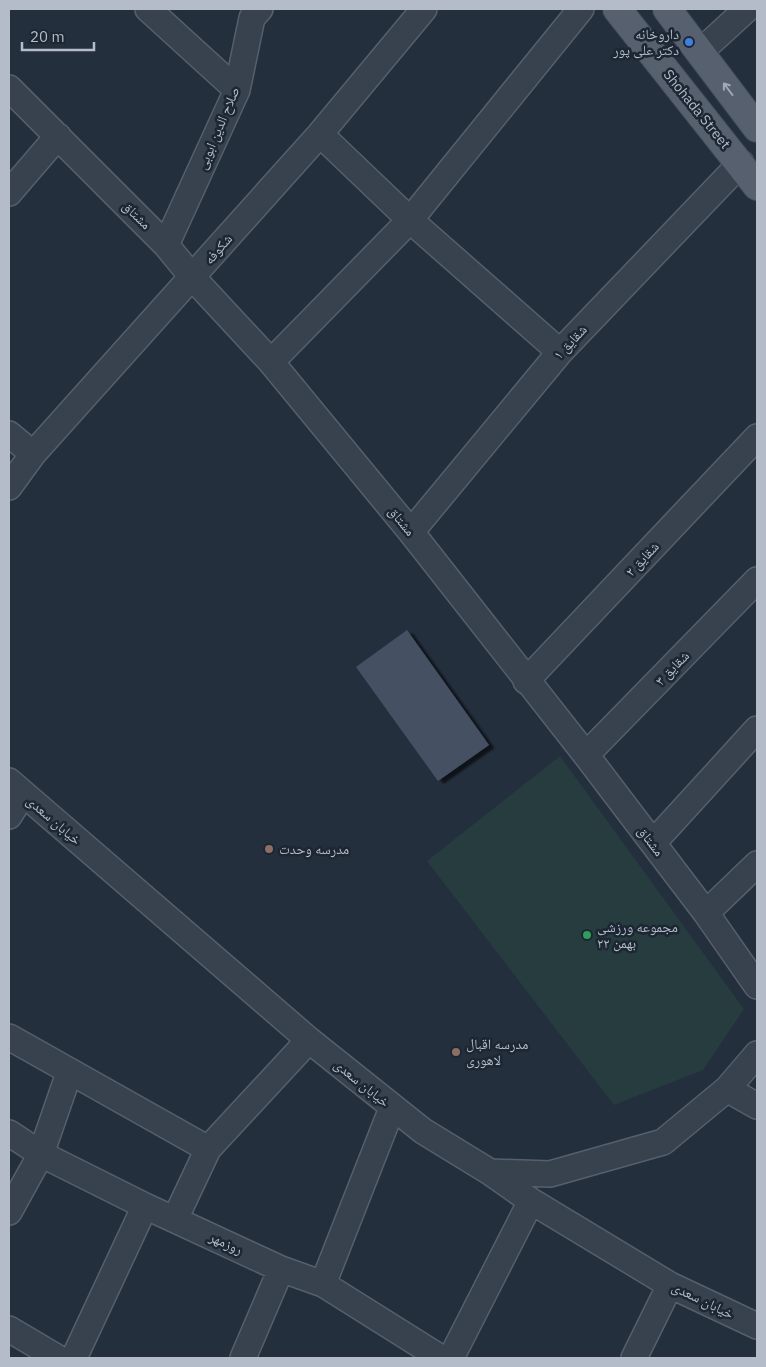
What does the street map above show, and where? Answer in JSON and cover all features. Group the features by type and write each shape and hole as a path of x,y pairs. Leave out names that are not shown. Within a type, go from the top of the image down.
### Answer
{"main road":[{"name":"Shohada Street","path":"617,9 741,163 757,186"},
{"path":"667,9 757,128"}],"street":[{"path":"148,9 237,90"},
{"name":"صلاح الدین ابوبی","path":"166,245 237,90 252,18 260,9"},
{"name":"شکوفه","path":"9,488 33,454 193,278 320,134 424,9"},
{"path":"271,362 410,220 581,9"},
{"path":"700,52 747,9"},
{"name":"مشتاق","path":"9,88 166,245 193,278 271,362 411,532 526,681 586,755 706,913 757,986"},
{"path":"320,134 410,220 560,352"},
{"path":"9,193 58,136"},
{"name":"شقایق ۱","path":"411,532 560,352 741,163"},
{"path":"9,434 33,454"},
{"name":"شقایق ۲","path":"526,681 757,437"},
{"name":"شقایق ۳","path":"586,755 757,580"},
{"path":"653,843 757,729"},
{"path":"9,816 16,787"},
{"name":"خیابان سعدی","path":"16,787 309,1040 423,1131 490,1172 531,1201 670,1285 757,1326"},
{"path":"706,913 757,864"},
{"path":"9,1037 68,1073 208,1149"},
{"path":"175,1218 208,1149 309,1040"},
{"path":"490,1172 550,1174 663,1142 727,1089 757,1054"},
{"path":"9,1212 40,1154 68,1073"},
{"path":"727,1089 757,1106"},
{"path":"322,1284 392,1108"},
{"name":"روزمهر","path":"9,1133 40,1154 145,1206 175,1218 281,1269 322,1284 441,1358"},
{"path":"451,1358 531,1201"},
{"path":"74,1358 145,1206"},
{"path":"243,1358 281,1269"},
{"path":"634,1358 670,1285"},
{"path":"9,1329 58,1358"}],"green space":[{"name":"مجموعه ورزشی ۲۲ بهمن","path":"560,756 744,1009 703,1070 614,1105 427,861"}],"building":[{"path":"407,630 489,745 438,781 356,667"}],"place":[{"name":"داروخانه دکتر علی پور","path":"689,42"},
{"name":"مدرسه وحدت","path":"269,849"},
{"name":"مجموعه ورزشی ۲۲ بهمن","path":"587,935"},
{"name":"مدرسه اقبال لاهوری","path":"456,1052"}]}
